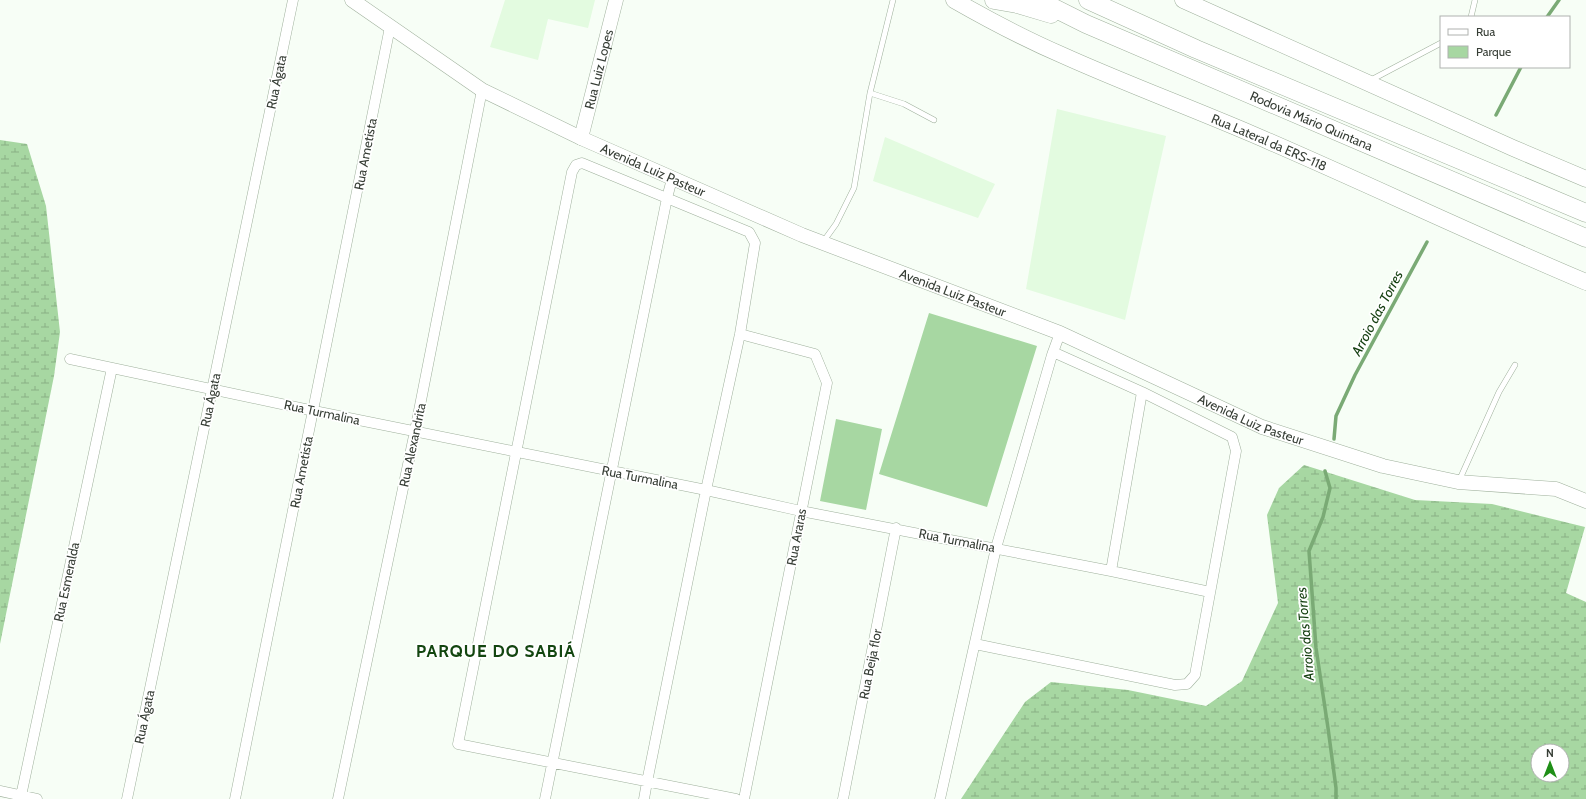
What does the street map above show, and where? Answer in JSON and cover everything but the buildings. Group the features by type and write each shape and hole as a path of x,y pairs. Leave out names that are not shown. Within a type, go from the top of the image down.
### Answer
{"highway":[{"path":"994,0 1017,4 1086,24"},
{"name":"Rodovia Mário Quintana","path":"1038,0 1086,24 1586,238"},
{"name":"Rodovia Mário Quintana","path":"1091,1 1196,49 1586,213"}],"main road":[{"name":"Avenida Luiz Pasteur","path":"352,0 390,28 482,90 581,138 672,179 822,243 1060,333 1262,427 1382,466 1458,482 1556,489 1586,501"},
{"name":"Rua Luiz Lopes","path":"581,138 616,0"},
{"name":"Rua Lateral da ERS-118","path":"954,0 1007,30 1062,56 1196,110 1342,173 1518,254 1586,282"},
{"path":"1183,0 1207,8 1367,83 1586,179"}],"street":[{"name":"Rua Ágata","path":"127,799 293,0"},
{"name":"Rua Ametista","path":"235,799 390,28"},
{"name":"Rua Alexandrita","path":"338,799 415,431 482,90"},
{"path":"644,799 647,782 706,490 740,334 755,243 749,232 582,163 576,165 572,172 458,744 647,782 736,799"},
{"path":"545,799 672,179"},
{"path":"940,799 996,548 1053,352 1060,333"},
{"name":"Rua Araras","path":"740,334 815,354 827,384 744,799"},
{"path":"975,644 1175,685 1187,684 1195,675 1236,451 1232,437 1142,392 1053,352"},
{"name":"Rua Turmalina","path":"70,359 314,411 706,490 801,511 896,528 1210,592"},
{"name":"Rua Esmeralda","path":"21,796 112,368"},
{"path":"1111,571 1142,392"},
{"name":"Rua Beija flor","path":"844,799 896,528"},
{"path":"0,791 37,799"}],"lane":[{"path":"822,243 836,224 854,188 870,93 893,0"},
{"path":"1471,16 1475,0"},
{"path":"1367,83 1440,44"},
{"path":"870,93 904,104 934,120"},
{"path":"1458,482 1499,392 1515,365"}],"shaded area":[{"path":"505,0 595,0 588,28 548,19 538,60 490,47"},
{"path":"1057,109 1166,136 1125,320 1026,289"},
{"path":"885,137 995,184 978,218 873,181"}],"green space":[{"path":"0,140 27,144 46,206 60,332 54,376 0,644"},
{"path":"929,313 1037,346 987,507 879,474"},
{"path":"836,419 882,429 866,510 820,501"},
{"path":"1304,465 1415,500 1492,504 1585,527 1566,593 1586,602 1586,799 961,799 1025,702 1051,682 1128,690 1206,706 1242,681 1278,603 1267,515 1279,488"}],"waterway":[{"name":"Arroio das Torres","path":"1548,16 1559,0"},
{"name":"Arroio das Torres","path":"1496,115 1520,68"},
{"name":"Arroio das Torres","path":"1334,439 1336,416 1355,375 1427,242"},
{"name":"Arroio das Torres","path":"1325,471 1330,488 1323,517 1309,551 1316,648 1336,788 1336,799"}],"district":[{"name":"PARQUE DO SABIÁ","path":"496,651"}]}
